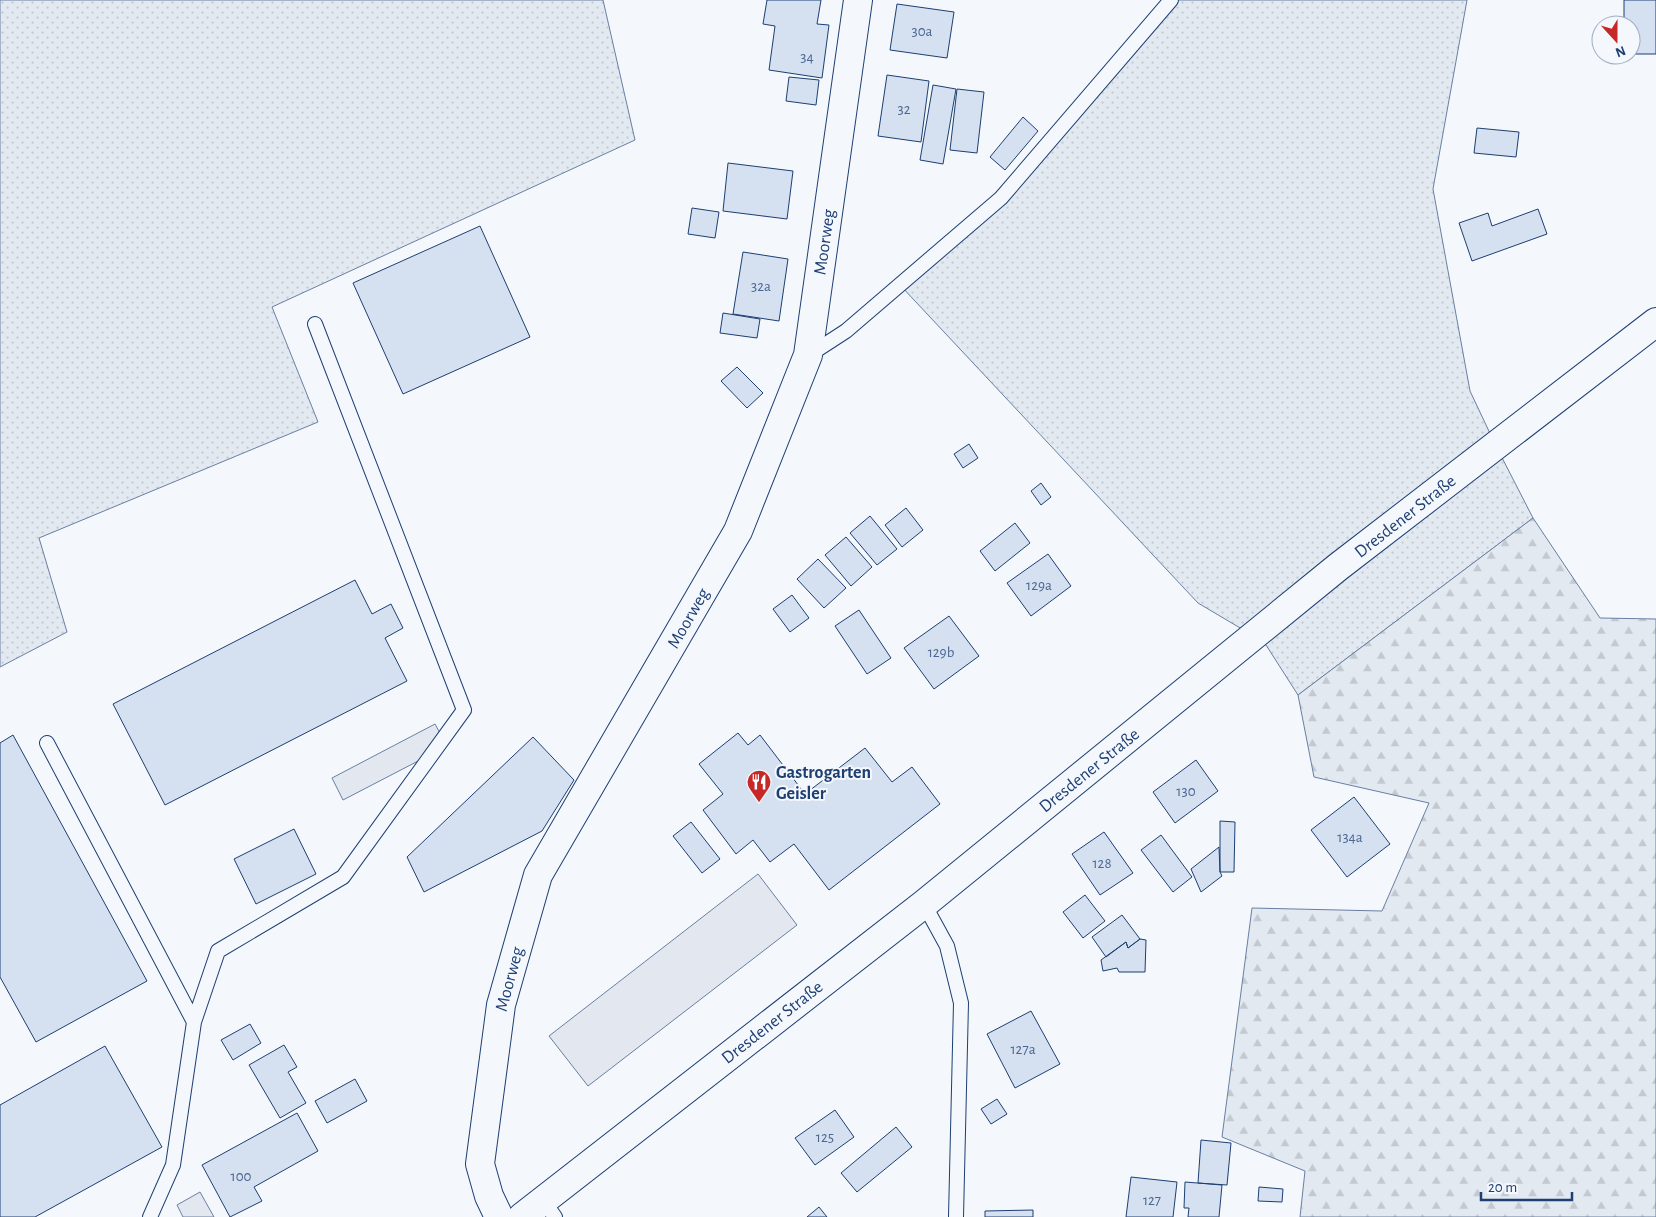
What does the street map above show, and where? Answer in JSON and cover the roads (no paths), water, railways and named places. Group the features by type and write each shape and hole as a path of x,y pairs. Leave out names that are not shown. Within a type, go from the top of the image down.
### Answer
{"main road":[{"name":"Moorweg","path":"499,1217 489,1196 480,1164 501,1004 538,874 738,531 808,355 858,0"},
{"name":"Dresdener Straße","path":"522,1217 549,1208 1338,567 1656,322"}],"lane":[{"path":"808,355 846,331 1001,198 1171,0"},
{"path":"150,1217 173,1165 194,1022 218,951 343,877 464,710 315,324"},
{"path":"47,743 194,1022"},
{"path":"924,904 947,946 961,1003 956,1217"}],"place":[{"name":"Gastrogarten Geisler","path":"759,803"}]}
